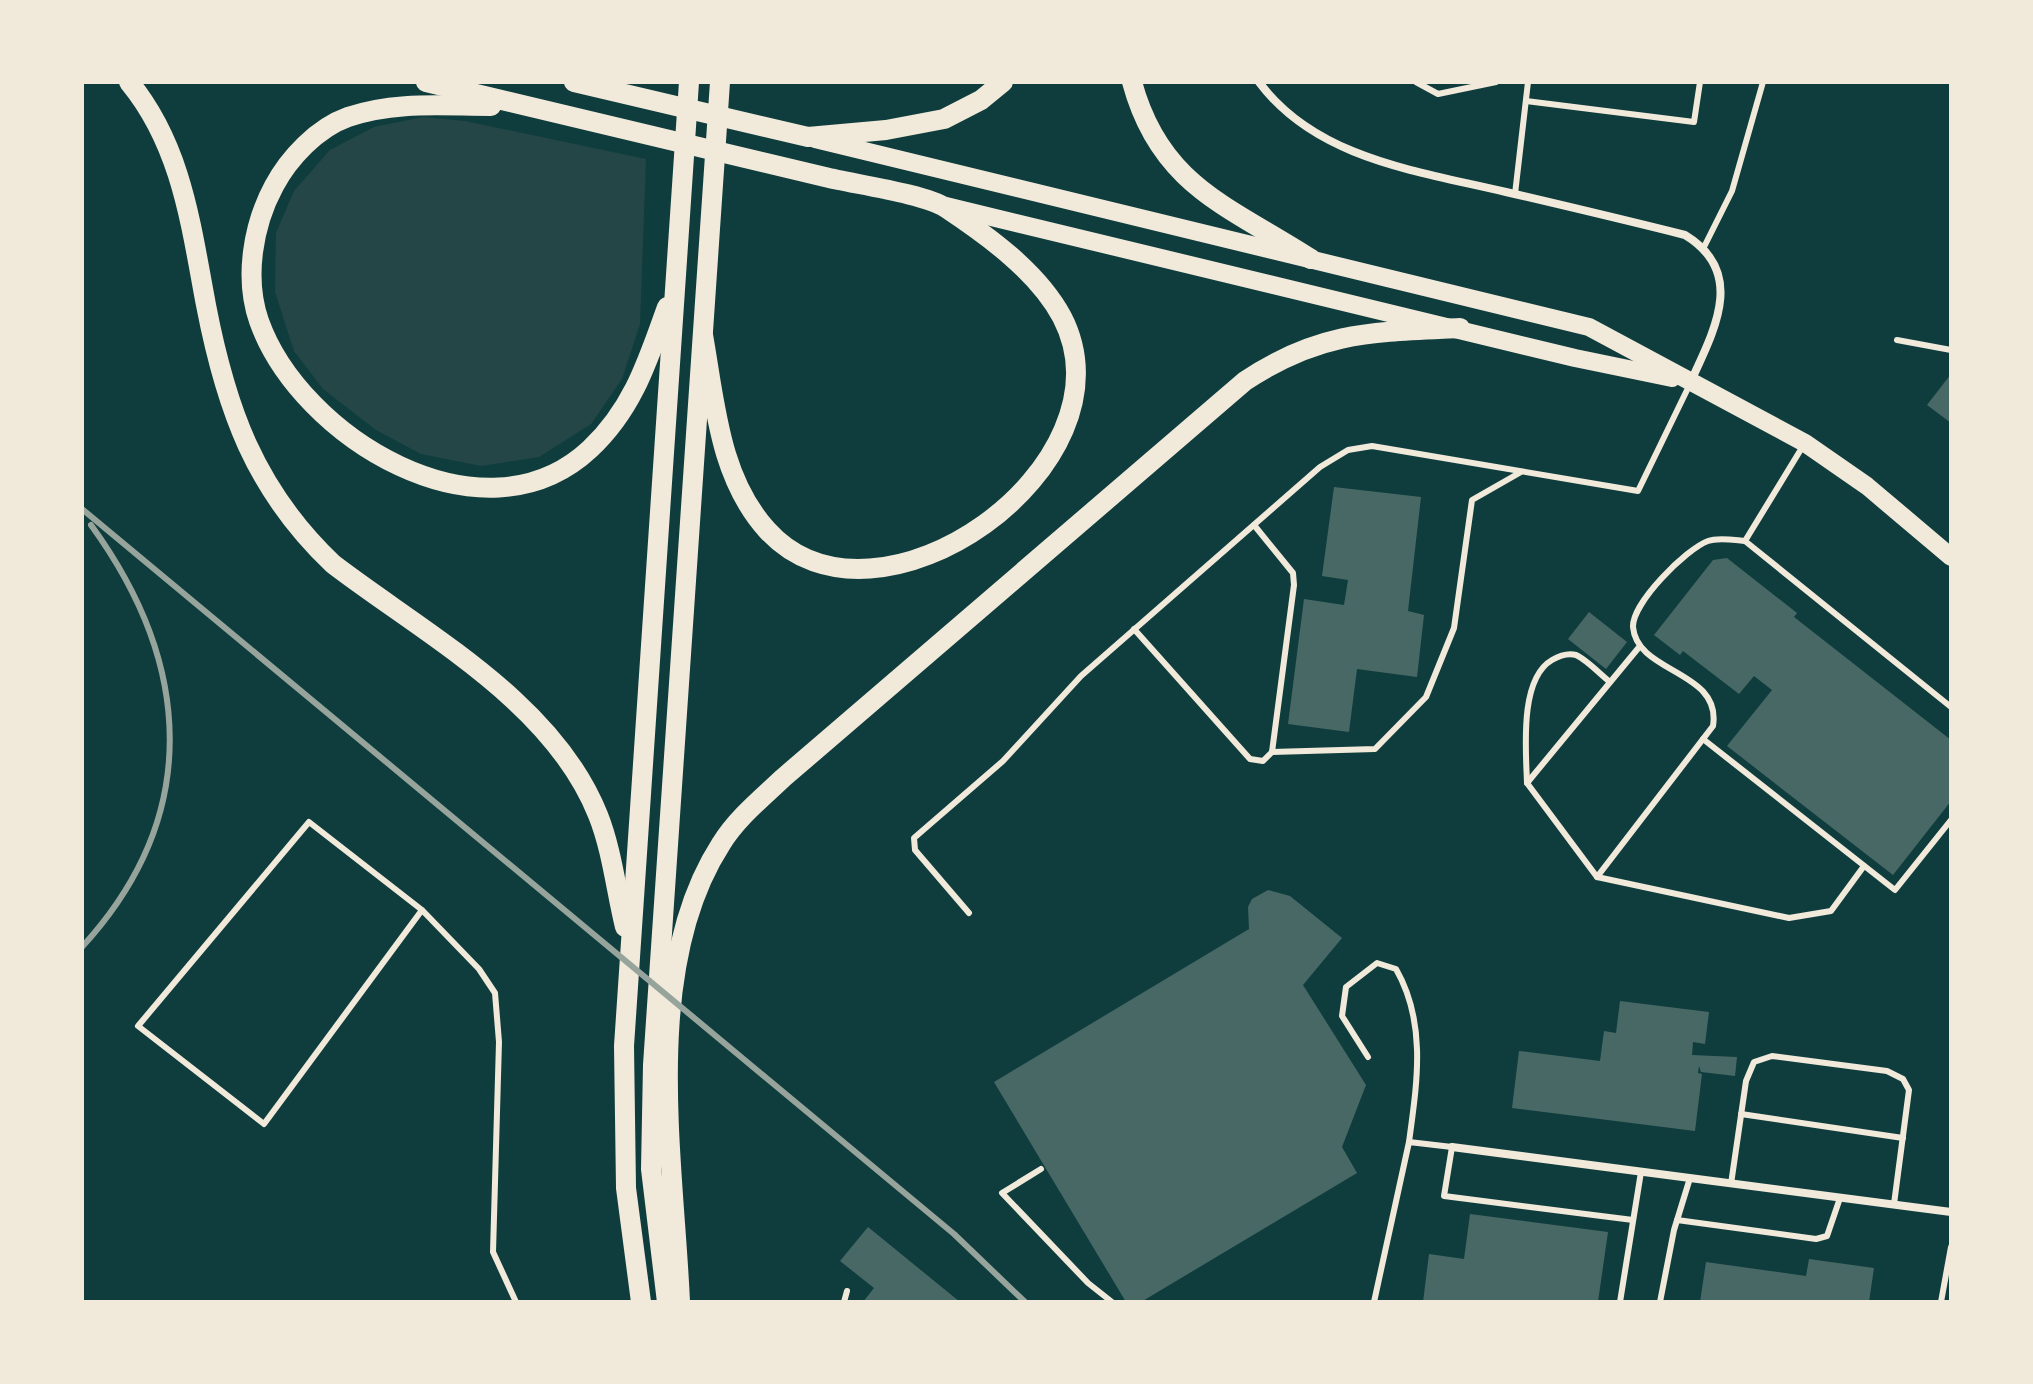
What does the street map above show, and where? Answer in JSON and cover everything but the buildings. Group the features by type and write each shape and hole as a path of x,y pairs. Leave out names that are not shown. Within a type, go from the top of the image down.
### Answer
{"highway":[{"path":"129,82 159,127 177,168 227,393 244,442 270,493 310,542 333,564 515,700 565,752 599,817 630,945"},
{"path":"426,82 943,205 1014,260 1049,297 1070,335 1077,376 1070,420 1050,458 1016,497 952,544 906,562 867,569 825,563 802,555 770,533 754,515 733,476 724,450 703,335"},
{"path":"574,82 808,137 886,130 944,119 962,112 1003,82"},
{"path":"641,1302 629,1217 623,1122 630,945 689,82"},
{"path":"667,1302 657,1239 650,1140 720,82"},
{"path":"1132,82 1150,133 1178,171 1216,205 1261,227 1311,259"},
{"path":"525,105 432,104 379,109 345,118 328,127 292,159 278,179 259,220 253,269 258,318 272,349 302,393 351,438 406,469 454,484 500,487 522,483 564,468 588,452 619,417 643,375 675,285"},
{"path":"680,1302 667,1125 679,945 701,882 721,843 783,778 1245,381 1291,354 1356,333 1460,328"}],"main road":[{"path":"808,137 1589,327 1805,443 1867,486 1951,557"},
{"path":"943,205 1575,358 1691,382"}],"street":[{"path":"1259,82 1273,101 1314,133 1373,161 1685,235 1704,247 1717,264 1721,281 1717,316 1691,382"},
{"path":"1452,1147 1951,1212"}],"lane":[{"path":"1416,82 1438,94 1496,82"},
{"path":"1515,194 1528,82"},
{"path":"1526,101 1694,122 1700,82"},
{"path":"1704,247 1732,191 1763,82"},
{"path":"1897,340 1951,350"},
{"path":"969,913 915,850 914,838 1003,761 1081,676 1320,467 1348,450 1372,446 1638,491 1691,382"},
{"path":"1745,541 1805,443"},
{"path":"1272,752 1375,749 1426,697 1454,628 1472,500 1522,471"},
{"path":"1134,629 1250,759 1263,761 1272,752 1294,585 1293,573 1254,525"},
{"path":"1597,877 1713,726 1716,711 1710,697 1640,646 1633,628 1636,610 1683,556 1710,540 1745,541 1951,707"},
{"path":"1527,783 1640,646"},
{"path":"1610,682 1575,655 1562,655 1547,663 1532,691 1525,722 1527,783 1597,877 1789,918 1831,911 1864,866"},
{"path":"1703,739 1895,890 1951,820"},
{"path":"422,910 264,1124 138,1026 309,822 422,910 479,969 495,993 499,1042 493,1252 516,1302"},
{"path":"1368,1057 1342,1016 1346,987 1377,963 1396,969 1409,991 1416,1025 1417,1081 1409,1142 1374,1302"},
{"path":"1731,1184 1746,1081 1754,1062 1772,1056 1887,1071 1903,1079 1909,1090 1894,1204"},
{"path":"1741,1114 1903,1138"},
{"path":"1409,1142 1452,1147 1444,1196 1633,1220"},
{"path":"1041,1169 1002,1193 1088,1283 1112,1302"},
{"path":"1620,1302 1641,1172"},
{"path":"1660,1302 1677,1220 1690,1178"},
{"path":"1677,1220 1816,1239 1827,1236 1840,1198"},
{"path":"1941,1302 1951,1247"},
{"path":"844,1302 847,1291"}],"shaded area":[{"path":"423,117 465,121 646,159 640,324 622,379 591,424 539,457 481,466 421,454 376,430 323,389 294,351 275,292 276,233 294,191 330,150 374,127"}],"railway":[{"path":"82,509 954,1234 1025,1302"},
{"path":"82,947 121,897 149,845 165,792 170,739 164,685 149,631 125,578 91,525"}]}
